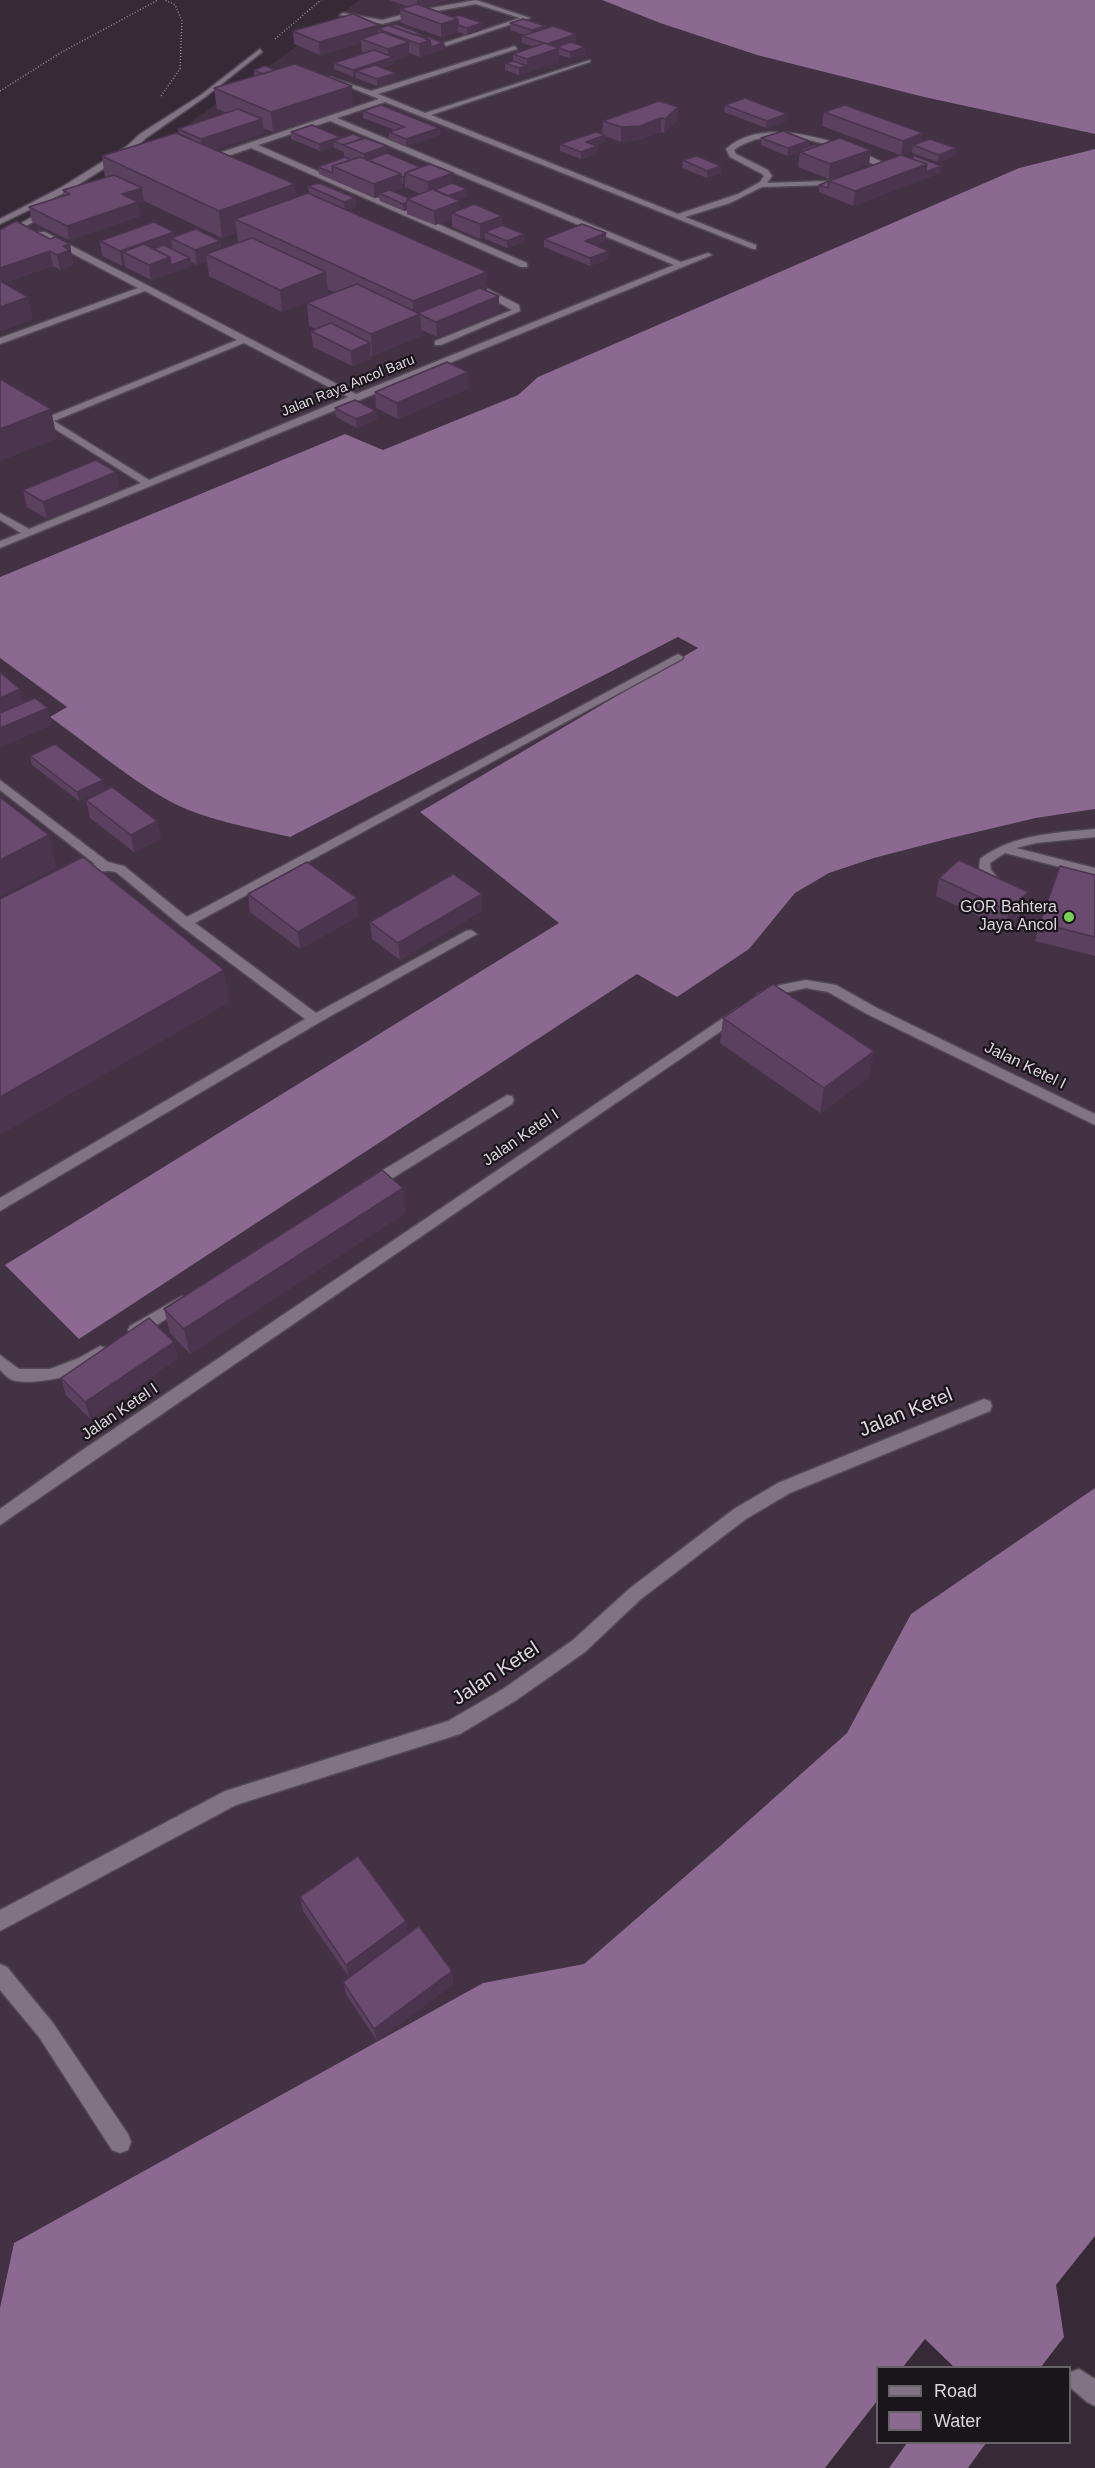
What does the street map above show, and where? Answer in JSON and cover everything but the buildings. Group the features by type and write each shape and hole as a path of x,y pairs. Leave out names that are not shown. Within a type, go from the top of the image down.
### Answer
{"lane":[{"path":"382,22 476,2 527,18 442,44 456,48"},
{"path":"432,10 452,16"},
{"path":"343,15 382,22 391,26"},
{"path":"481,27 491,30"},
{"path":"370,94 514,48"},
{"path":"0,222 65,189 129,149 143,136 203,96 260,51"},
{"path":"474,54 483,58"},
{"path":"422,116 588,61"},
{"path":"320,74 753,247"},
{"path":"205,159 217,160 222,155 383,100"},
{"path":"330,118 680,265"},
{"path":"676,217 756,190 762,185 768,176 765,172 733,155 730,149 741,141 765,135 801,136 879,164 874,169 853,177 827,183 762,185"},
{"path":"250,145 524,265"},
{"path":"217,160 219,165 230,170"},
{"path":"0,238 61,205"},
{"path":"42,234 357,398"},
{"name":"Jalan Raya Ancol Baru","path":"0,545 708,255"},
{"path":"0,340 145,288"},
{"path":"438,343 516,311 512,303 479,288"},
{"path":"48,420 244,340"},
{"path":"28,409 148,483"},
{"path":"0,516 28,533"},
{"path":"186,923 678,657"},
{"path":"0,784 104,865 120,869 186,923 315,1019"},
{"path":"1006,896 985,871 984,862 1003,849 1016,844 1095,833"},
{"path":"1003,849 1095,872"},
{"path":"63,883 104,865"},
{"path":"0,1206 315,1019 471,934"},
{"name":"Jalan Ketel I","path":"0,1518 87,1456 704,1034 764,996 785,988 806,984 831,988 892,1021 1095,1120"},
{"path":"356,1194 507,1100"},
{"path":"0,1361 16,1375 51,1375 85,1362 195,1293"},
{"name":"Jalan Ketel","path":"0,1921 232,1797 453,1728 509,1695 579,1646 635,1594 740,1514 784,1488 984,1406"},
{"path":"0,1974 46,2030 120,2142"}],"path":[{"path":"0,91 62,52 158,0"},
{"path":"143,136 156,104 180,69 182,21 175,5 166,0"},
{"path":"260,51 321,0"}],"shaded area":[{"path":"360,0 602,0 660,23 757,55 924,97 1095,134 1095,149 1019,168 538,377 518,395 383,450 345,434 0,577 0,235 121,173"},
{"path":"679,637 698,648 749,949 795,893 829,873 874,858 947,839 1036,818 1095,809 1095,1488 911,1614 847,1733 584,1964 483,1983 14,2243 0,2308 0,658 68,707 51,717 175,804 215,818 289,837"}],"water":[{"path":"602,0 1095,0 1095,134 924,97 757,55 660,23"},
{"path":"1095,149 1095,809 1036,818 947,839 874,858 829,873 795,893 749,949 677,997 637,974 79,1339 5,1265 559,923 420,812 698,648 678,637 290,837 217,820 175,804 127,774 50,717 67,707 0,658 0,577 345,434 383,450 518,395 538,377 1019,168"},
{"path":"1095,1488 1095,2236 1056,2285 1064,2337 1042,2366 953,2366 925,2339 904,2366 876,2366 876,2402 825,2468 0,2468 0,2308 14,2243 483,1983 584,1964 847,1733 911,1614"},
{"path":"906,2444 985,2444 968,2468 889,2468"}],"place":[{"name":"GOR Bahtera Jaya Ancol","path":"1069,917"}]}
